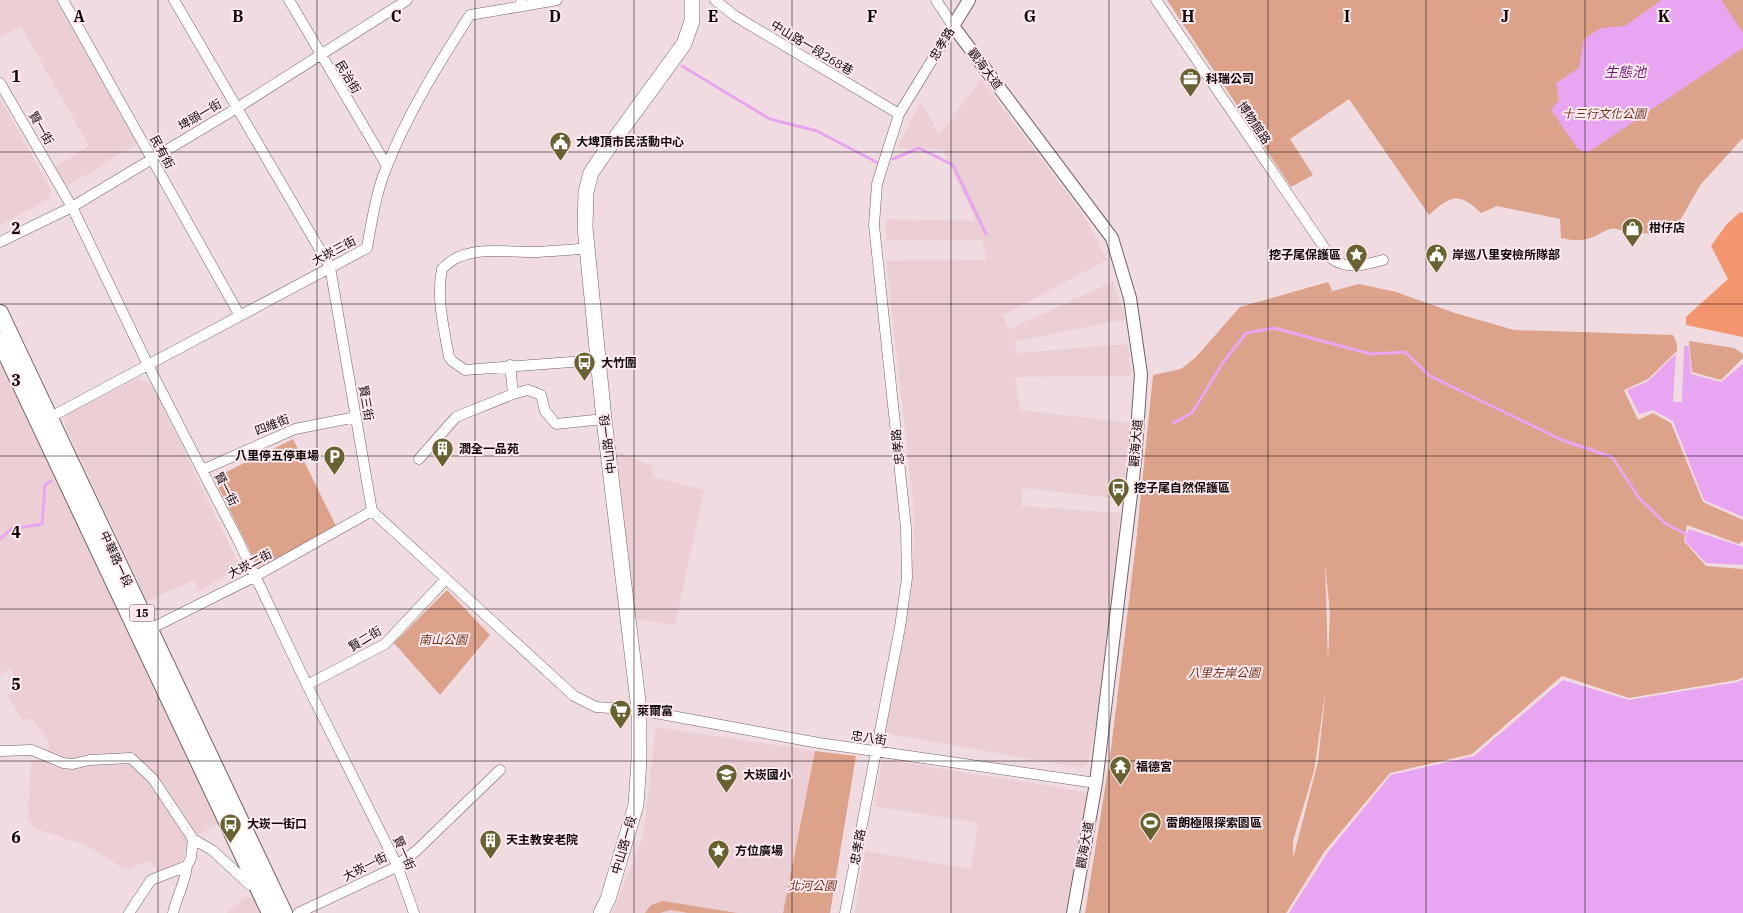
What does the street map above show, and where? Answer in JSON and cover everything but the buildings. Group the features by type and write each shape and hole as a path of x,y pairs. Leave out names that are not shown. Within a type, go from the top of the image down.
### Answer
{"main road":[{"name":"中山路一段","path":"601,913 612,887 636,806 639,760 639,710 604,419 588,248 586,192 591,173 684,44 692,21 692,0"},
{"name":"中華路一段","path":"0,313 44,421 262,882 284,913"},
{"name":"中華路一段","path":"0,341 44,421"},
{"name":"中華路一段","path":"262,882 270,913"}],"street":[{"name":"民有街","path":"63,0 240,316"},
{"name":"賢三街","path":"174,0 330,267 372,511"},
{"name":"民治街","path":"289,0 386,166"},
{"name":"埤頭一街","path":"0,242 72,207 237,108 407,0"},
{"name":"大崁三街","path":"44,421 367,248 374,206 386,166 435,68 470,14 522,3 557,0"},
{"name":"中山路一段268巷","path":"715,0 735,16 899,114"},
{"path":"936,0 953,26"},
{"name":"忠孝路","path":"845,913 900,627 907,578 906,528 874,225 877,184 899,114 968,0"},
{"name":"博物館路","path":"1156,0 1332,259 1348,266 1367,265 1383,260"},
{"name":"觀海大道","path":"953,26 1112,238 1130,298 1141,374 1136,452 1096,783 1073,913"},
{"name":"賢一街","path":"0,83 72,207 148,365 256,576 307,685 397,865 414,913"},
{"path":"588,248 537,252 484,251 458,258 442,269 440,289 449,357 465,370 510,365 598,360"},
{"path":"510,365 513,394"},
{"path":"419,459 456,417 513,394 528,390 541,395 546,412 556,424 604,419"},
{"name":"四維街","path":"202,470 295,429 356,417"},
{"path":"372,511 574,696 596,707 639,710"},
{"name":"大崁二街","path":"144,632 256,576 372,511"},
{"name":"賢二街","path":"307,685 385,644 446,579"},
{"name":"忠八街","path":"639,710 876,752 1096,783"},
{"path":"0,751 32,750 63,763 73,764 89,760 131,758 153,779 193,839 212,850 250,885 262,882"},
{"name":"大崁一街","path":"298,913 397,865 416,850 500,770"},
{"path":"173,913 176,899 185,883 193,839"},
{"path":"129,913 151,880 187,866"}],"shaded area":[{"path":"0,0 57,0 137,144 66,187 53,168 89,146 21,26 0,37"},
{"path":"981,79 1085,217 1107,260 1003,315 1009,330 1113,281 1126,319 1014,342 1017,353 1128,344 1131,376 1015,377 1020,410 1132,423 1122,499 1022,488 1021,506 1120,513 1110,626 1094,735 1088,763 1082,768 890,734 885,730 910,595 914,531 913,502 886,261 987,260 982,240 886,240 886,219 976,221 942,149 897,148 921,101 939,135"},
{"path":"0,98 51,190 50,198 0,225"},
{"path":"1740,212 1743,213 1743,337 1686,325 1686,317 1728,279 1711,246 1726,225"},
{"path":"0,362 221,822 190,839 182,861 158,873 150,861 124,870 85,845 35,828 28,820 31,760 47,761 49,742 31,718 22,721 7,694 19,689 11,667 0,676"},
{"path":"137,379 148,382 153,386 240,567 199,591 194,580 147,601 63,421 69,413"},
{"path":"620,452 652,466 652,477 704,490 675,625 633,618 617,456"},
{"name":"大崁國小","path":"656,727 815,751 783,913 612,913 643,837"},
{"path":"882,759 1087,792 1067,913 855,913 865,851 971,869 978,823 874,806"},
{"path":"249,897 255,900 261,913 227,913 244,898"}],"green space":[{"name":"十三行文化公園","path":"1167,0 1743,0 1743,138 1701,184 1675,229 1669,222 1654,232 1636,232 1632,237 1617,229 1611,229 1589,239 1574,240 1561,238 1560,219 1497,206 1481,213 1467,201 1460,199 1449,200 1429,215 1349,99 1290,139 1313,175 1291,187"},
{"name":"八里左岸公園","path":"1328,282 1332,290 1329,292 1359,284 1396,292 1455,313 1514,330 1673,335 1677,344 1677,351 1648,379 1624,390 1638,420 1653,413 1671,423 1703,502 1743,520 1743,541 1739,544 1687,525 1684,541 1706,566 1743,569 1743,677 1737,680 1629,698 1562,676 1472,754 1390,773 1324,852 1286,913 1085,913 1110,757 1136,543 1153,375 1181,369 1196,357 1240,307","holes":["1325,564 1330,613 1328,661","1326,687 1318,762 1293,858 1293,841 1314,771"]},
{"path":"1689,341 1734,348 1743,354 1743,358 1721,380 1692,372"},
{"path":"293,439 337,528 258,567 214,478"},
{"name":"南山公園","path":"447,590 490,635 440,695 394,643"},
{"name":"北河公園","path":"815,751 856,756 830,913 783,913"},
{"path":"663,901 737,913 688,913 670,910 660,913 645,913 651,905"}],"water":[{"name":"生態池","path":"1662,0 1721,0 1743,33 1743,48 1587,153 1577,148 1551,110 1559,100 1556,83 1579,68 1584,39 1601,28 1625,26"},
{"path":"1684,346 1689,346 1691,374 1721,382 1743,364 1743,517 1704,500 1673,421 1653,410 1639,414 1627,390 1647,382 1676,354 1673,402 1682,402"},
{"path":"1689,529 1743,547 1743,565 1706,563 1685,541"},
{"path":"1743,679 1743,913 1289,913 1328,852 1391,775 1474,756 1563,680 1629,700 1738,682"}],"waterway":[{"path":"682,66 770,119 817,131 880,164"},
{"path":"893,159 919,148 953,165 986,234"},
{"path":"1173,423 1192,413 1222,364 1246,333 1274,328 1371,354 1405,352 1430,376 1562,440 1612,457 1639,498 1666,524 1690,536"},
{"path":"0,539 11,529 42,524 45,485 51,481"}],"place":[{"name":"科瑞公司","path":"1190,98"},
{"name":"大埤頂市民活動中心","path":"560,161"},
{"name":"柑仔店","path":"1633,247"},
{"name":"挖子尾保護區","path":"1357,274"},
{"name":"岸巡八里安檢所隊部","path":"1436,274"},
{"name":"大竹圍","path":"585,382"},
{"name":"潤全一品苑","path":"443,468"},
{"name":"八里停五停車場","path":"335,475"},
{"name":"挖子尾自然保護區","path":"1118,507"},
{"name":"萊爾富","path":"621,730"},
{"name":"福德宮","path":"1120,786"},
{"name":"大崁國小","path":"727,794"},
{"name":"雷朗極限探索園區","path":"1150,842"},
{"name":"大崁一街口","path":"231,843"},
{"name":"天主教安老院","path":"490,859"},
{"name":"方位廣場","path":"719,870"}]}
